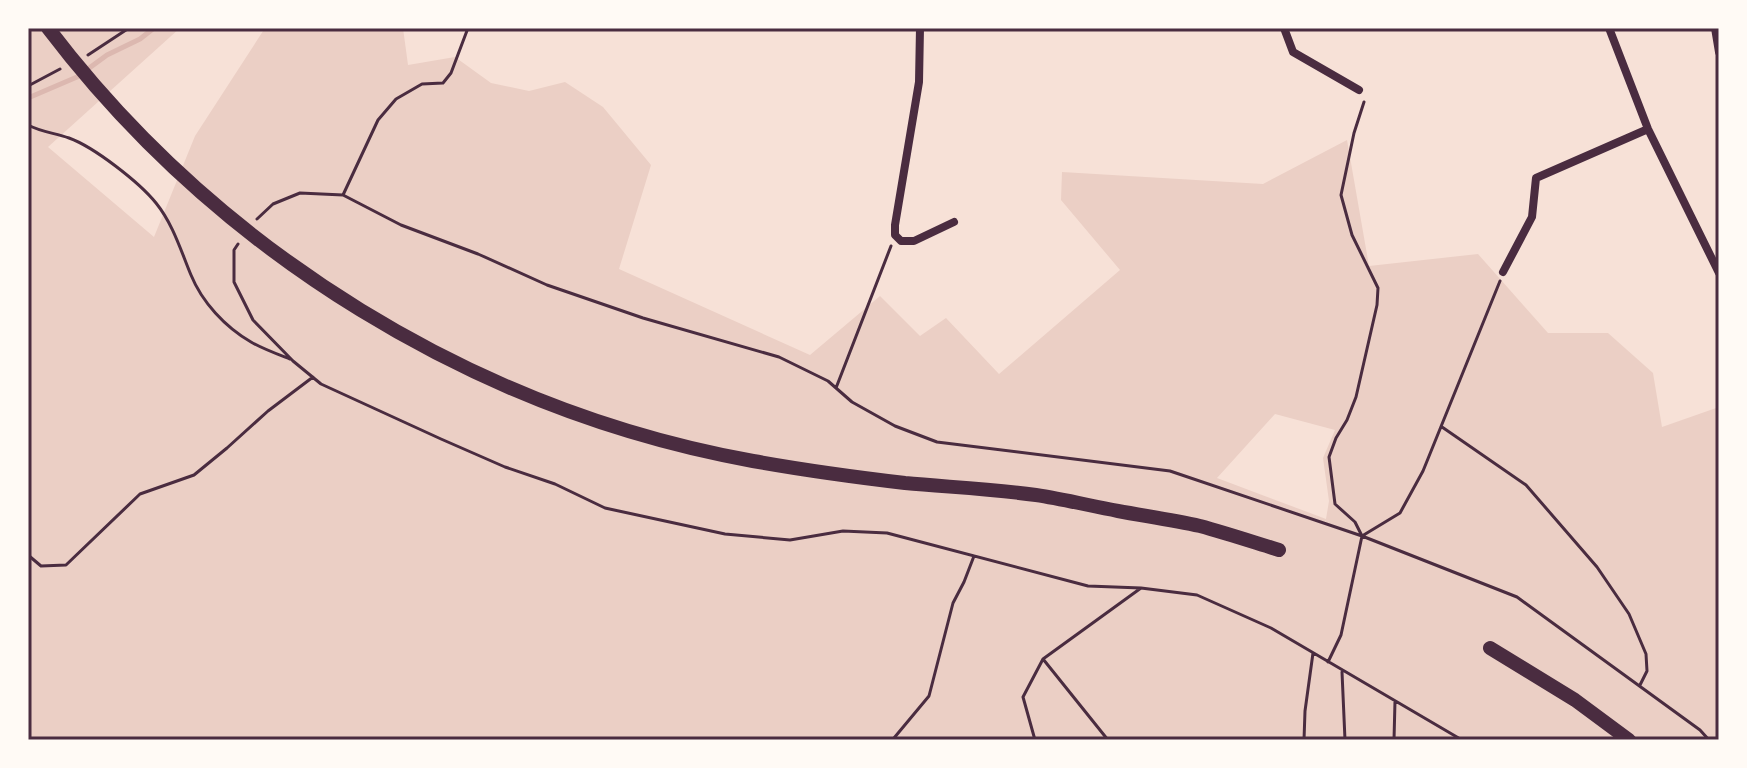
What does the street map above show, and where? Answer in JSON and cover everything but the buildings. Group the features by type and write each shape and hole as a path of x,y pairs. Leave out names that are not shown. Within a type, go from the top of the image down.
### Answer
{"highway":[{"path":"48,28 80,69 172,166 233,221 336,295 458,364 559,408 656,439 768,463 901,482 1036,495 1200,526 1279,550"},
{"path":"1490,648 1575,700 1629,740"}],"street":[{"path":"920,28 919,82 895,235 901,241 914,241 954,222"},
{"path":"1284,28 1293,52 1359,90"},
{"path":"1609,28 1648,129 1719,273"},
{"path":"1715,28 1719,52"},
{"path":"1503,272 1532,217 1536,178 1648,129"}],"path":[{"path":"343,195 378,120 396,99 422,84 443,83 451,73 468,28"},
{"path":"1328,662 1341,635 1362,536 1355,522 1335,504 1329,457 1356,397 1378,288 1352,235 1341,195 1358,115 1366,98 1359,90"},
{"path":"28,125 70,138 120,170 157,204 179,243 192,279 213,312 250,342 293,361"},
{"path":"252,223 273,204 300,193 343,195 401,225 478,254 547,285 643,318 779,357 828,381 852,402 895,426 937,442 1170,471 1362,536 1517,597 1700,730 1709,740"},
{"path":"836,388 895,235"},
{"path":"243,236 234,250 234,282 253,320 293,361 321,384 505,467 555,484 605,508 725,534 790,540 843,531 887,533 1088,586 1197,595 1271,628 1462,740"},
{"path":"1362,536 1400,513 1423,471 1503,272"},
{"path":"28,555 41,566 66,565 140,494 194,475 313,377"},
{"path":"1442,427 1526,485 1597,567 1629,614 1646,654 1647,671 1639,686"},
{"path":"891,740 929,696 953,603 974,556"},
{"path":"1035,740 1023,697 1043,659 1141,588"},
{"path":"1304,740 1313,653"},
{"path":"1043,659 1108,740"},
{"path":"1342,670 1345,740"},
{"path":"1394,740 1395,701"}],"shaded area":[{"path":"28,28 180,28 48,147 154,237 195,136 265,28 403,28 408,65 455,57 491,83 529,91 565,82 603,107 651,165 619,269 810,355 880,296 920,336 946,318 999,374 1120,270 1061,200 1062,172 1263,184 1347,140 1369,266 1478,254 1548,333 1608,333 1653,373 1662,427 1719,407 1719,740 28,740","holes":["1275,414 1335,430 1323,458 1329,501 1326,519 1217,478"]}],"waterway":[{"path":"28,98 77,77 107,55 140,39 154,28"}]}
